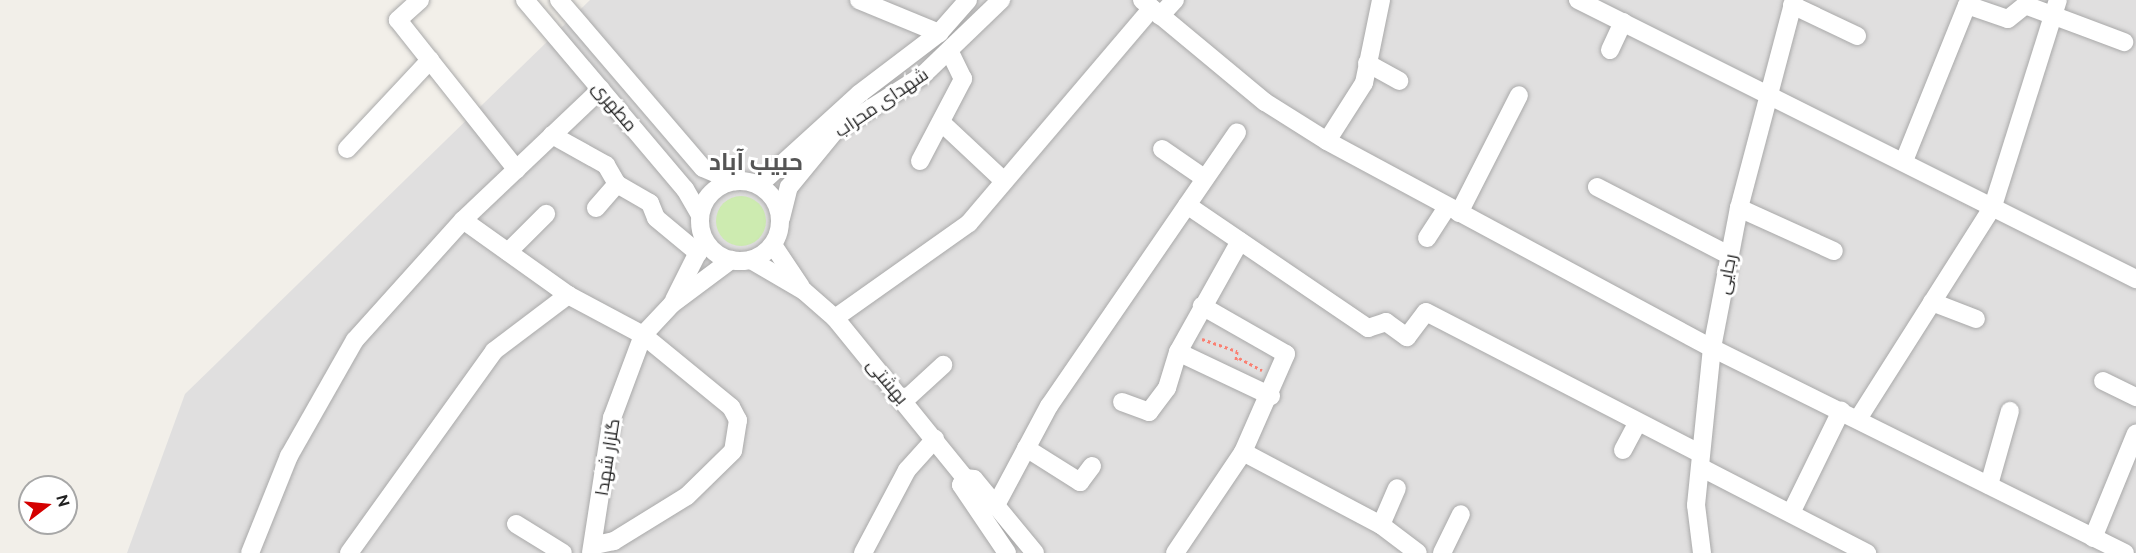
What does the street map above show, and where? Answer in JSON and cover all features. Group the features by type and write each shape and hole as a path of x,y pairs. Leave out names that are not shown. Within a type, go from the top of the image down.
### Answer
{"street":[{"path":"420,0 398,20 517,170"},
{"name":"مطهری","path":"525,0 666,167 700,215"},
{"name":"مطهری","path":"560,0 703,168 734,181"},
{"path":"859,0 939,33"},
{"name":"شهدای محراب","path":"759,185 859,94 939,33 968,0"},
{"name":"شهدای محراب","path":"781,218 789,187 835,131 922,76 950,52 1001,0"},
{"path":"835,318 969,223 1152,8 1175,0"},
{"path":"1327,141 1364,83 1381,0"},
{"path":"1578,0 1769,92 2136,279"},
{"path":"1793,3 1857,36"},
{"name":"رجایی","path":"1702,553 1696,505 1712,348 1740,208 1793,3"},
{"path":"1904,160 1966,5 2008,19 2025,5 2055,8 2124,42"},
{"path":"1152,8 1265,102 1327,141 1712,348 2125,553"},
{"path":"1858,419 1994,206 2055,8"},
{"path":"1610,50 1623,22"},
{"path":"920,161 942,123 963,79 950,52"},
{"path":"911,56 922,76"},
{"path":"348,149 430,60"},
{"path":"1367,63 1400,81"},
{"path":"250,553 289,456 355,340 463,220 601,89"},
{"path":"1427,237 1453,210 1519,95"},
{"path":"942,123 1004,181"},
{"path":"995,507 1026,448 1204,178 1237,132"},
{"path":"552,135 606,165 617,184 650,203 656,218 701,246 731,260 751,260 804,291"},
{"path":"666,167 686,164 686,148"},
{"path":"1162,149 1204,178"},
{"path":"672,304 701,246 700,215 712,192 734,181 759,185 777,204 781,218 773,244 751,260"},
{"path":"596,208 617,184"},
{"path":"1597,187 1730,255"},
{"path":"1186,205 1368,328 1386,322 1407,337 1426,312 1593,394 1637,424 1791,513 1841,547 1867,553"},
{"path":"1740,208 1834,251"},
{"path":"508,252 546,214"},
{"path":"463,220 568,295 643,335 731,407 738,420 733,452 687,496 614,542 592,549"},
{"path":"1122,402 1149,412 1167,388 1178,352 1240,241"},
{"path":"773,244 804,291"},
{"path":"672,304 731,260"},
{"name":"بهشتی","path":"804,291 835,318 904,400 965,478 974,479 1021,539 1035,553"},
{"path":"349,553 494,351 568,295"},
{"path":"1932,302 1976,319"},
{"name":"گلزار شهدا","path":"592,549 612,418 643,335 672,304"},
{"path":"1175,553 1243,452 1279,378 1286,354 1202,306"},
{"path":"1178,352 1271,396"},
{"path":"904,400 943,365"},
{"path":"2103,381 2136,397"},
{"path":"1791,513 1840,411"},
{"path":"1989,485 2010,411"},
{"path":"1623,450 1637,424"},
{"path":"2094,538 2136,433"},
{"path":"863,553 907,470 935,439"},
{"path":"1026,448 1080,482 1092,466"},
{"path":"1243,452 1381,525 1418,553"},
{"name":"بهشتی","path":"965,478 961,486 1008,553"},
{"path":"1381,525 1397,488"},
{"path":"1442,553 1461,514"},
{"path":"516,524 563,553"},
{"path":"1008,553 1021,539"}],"path":[{"path":"1188,333 1231,352 1237,351 1239,358"},
{"path":"1231,352 1232,360 1239,358 1279,378"}],"shaded area":[{"path":"590,0 2136,0 2136,553 127,553 185,394"}],"green space":[{"path":"736,196 746,196 759,203 766,216 766,226 759,239 746,246 736,246 727,242 720,235 716,226 716,216 720,207 727,200"}],"district":[{"name":"حبیب آباد","path":"756,162"}]}
